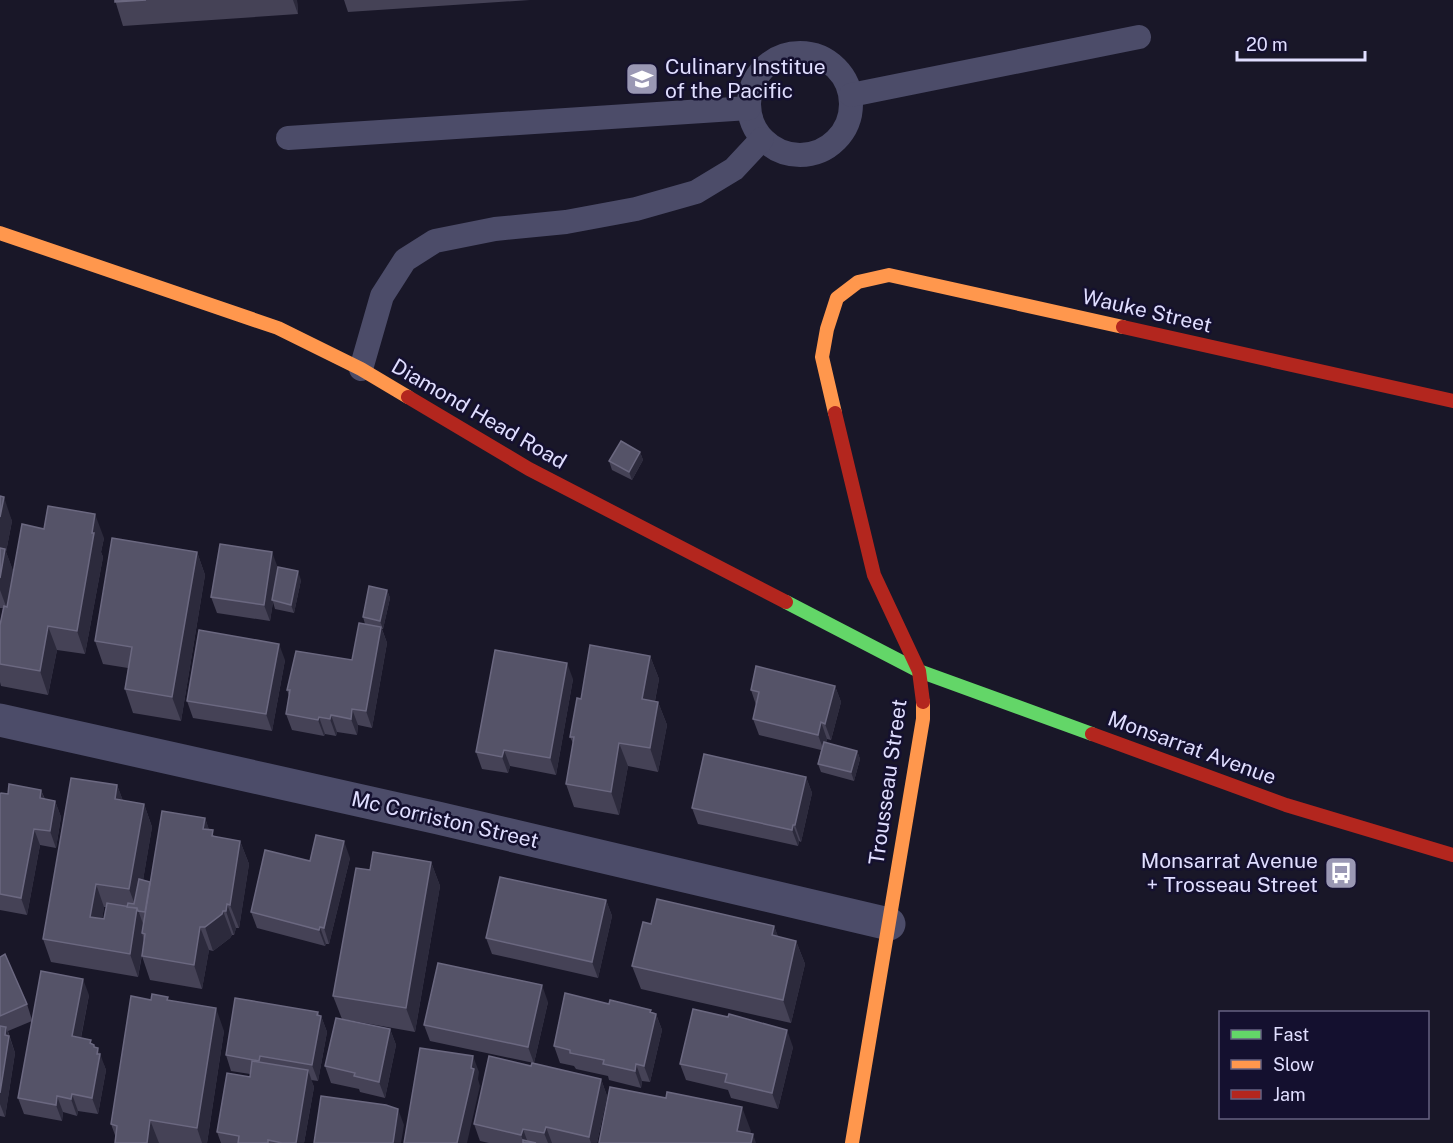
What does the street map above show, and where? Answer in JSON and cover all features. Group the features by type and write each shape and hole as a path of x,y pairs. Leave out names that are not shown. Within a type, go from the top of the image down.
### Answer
{"street":[{"name":"Diamond Head Road","path":"0,233 278,328 361,369 529,469 920,671"},
{"name":"Wauke Street","path":"837,298 858,282 889,275 1453,401"},
{"name":"Trousseau Street","path":"837,298 826,329 822,357 874,574 920,671 923,695 923,719 852,1143"},
{"name":"Monsarrat Avenue","path":"920,671 1286,805 1453,855"},
{"name":"Mc Corriston Street","path":"0,720 438,818 888,924"}],"lane":[{"path":"850,95 1139,37"},
{"path":"802,53 819,57 834,66 845,79 850,95 851,111 846,127 836,141 823,150 808,155 791,155 776,149 762,139 753,124 748,108 750,91 757,76 769,63 784,56 802,53"},
{"path":"288,138 748,108"},
{"path":"361,369 382,296 405,260 435,241 495,229 566,222 636,209 696,192 734,169 762,139"}],"building":[{"path":"115,0 146,0 115,2"},
{"path":"621,441 640,452 629,472 609,461"},
{"path":"0,496 4,497 0,517"},
{"path":"48,506 95,514 92,533 94,533 77,631 48,626 40,671 0,664 0,625 4,606 7,607 22,524 44,529"},
{"path":"112,538 197,552 172,697 125,689 132,647 95,641"},
{"path":"220,544 272,552 264,605 211,597"},
{"path":"0,548 5,549 0,578"},
{"path":"278,567 298,571 291,605 272,600"},
{"path":"369,586 387,590 380,621 363,617"},
{"path":"359,623 381,627 366,711 352,709 351,719 331,715 330,719 319,717 318,720 286,714 290,690 287,690 296,651 352,660"},
{"path":"199,630 279,644 266,714 187,701"},
{"path":"590,645 650,656 642,699 658,702 650,748 619,743 611,792 566,784 574,737 570,737 577,698 581,699"},
{"path":"495,650 567,663 550,758 504,750 502,757 476,752"},
{"path":"756,666 835,686 825,724 821,722 818,735 753,719 759,692 751,690"},
{"path":"824,742 857,751 851,772 818,764"},
{"path":"704,754 806,777 792,830 692,808"},
{"path":"71,778 117,785 115,799 144,804 129,889 96,884 90,917 104,919 107,903 137,908 130,954 43,939"},
{"path":"9,784 41,790 40,798 55,801 50,831 34,829 21,898 0,894 0,794 8,794"},
{"path":"162,811 205,818 203,829 213,830 212,836 240,841 230,905 227,904 226,911 223,911 205,927 200,927 194,965 142,956 145,934 142,933"},
{"path":"316,835 344,841 324,928 320,927 319,930 251,912 265,850 310,861"},
{"path":"373,852 431,862 406,1008 333,996 356,868 370,870"},
{"path":"500,877 606,900 592,962 486,938"},
{"path":"139,879 150,882 145,912 127,907 128,903 134,904"},
{"path":"657,899 774,926 772,935 796,941 783,1000 632,966 643,922 651,924"},
{"path":"5,954 27,1004 0,1016 0,957"},
{"path":"438,963 542,985 528,1047 424,1025"},
{"path":"41,971 83,979 72,1036 91,1040 90,1043 98,1048 97,1054 100,1054 92,1098 72,1094 71,1099 57,1096 56,1105 18,1098"},
{"path":"565,993 609,1004 610,1000 651,1010 650,1012 656,1014 644,1066 636,1064 635,1071 603,1064 604,1060 570,1053 570,1050 554,1046"},
{"path":"152,994 168,997 167,1000 216,1008 197,1128 150,1120 147,1143 115,1143 117,1126 111,1124 131,996 151,1000"},
{"path":"235,998 318,1012 317,1015 321,1016 312,1065 260,1056 259,1061 226,1055"},
{"path":"693,1009 728,1017 729,1014 787,1030 772,1093 725,1082 727,1074 680,1064"},
{"path":"336,1018 390,1029 379,1082 354,1076 355,1073 325,1066"},
{"path":"0,1026 6,1027 5,1035 9,1036 0,1093"},
{"path":"420,1048 473,1056 471,1068 474,1069 457,1143 404,1143"},
{"path":"489,1056 601,1079 589,1137 546,1127 544,1133 523,1129 521,1135 474,1124"},
{"path":"252,1061 308,1070 296,1143 268,1140 268,1143 238,1143 239,1136 217,1132 227,1073 250,1077"},
{"path":"610,1087 666,1098 667,1092 742,1107 737,1131 753,1134 751,1143 599,1143"},
{"path":"321,1096 386,1105 398,1109 393,1143 314,1143"}],"traffic: fast":[{"path":"786,602 919,671 1092,734"}],"traffic: slow":[{"path":"0,233 278,328 361,369 408,397"},
{"path":"835,413 822,357 827,329 837,298 858,282 889,275 1123,327"},
{"path":"852,1143 923,719 923,702"}],"traffic: jam":[{"path":"1123,327 1453,401"},
{"path":"408,397 529,469 786,602"},
{"path":"835,413 874,575 919,671 923,702"},
{"path":"1092,734 1286,805 1453,855"}],"place":[{"name":"Culinary Institue of the Pacific","path":"642,79"},
{"name":"Monsarrat Avenue + Trosseau Street","path":"1341,873"}]}
